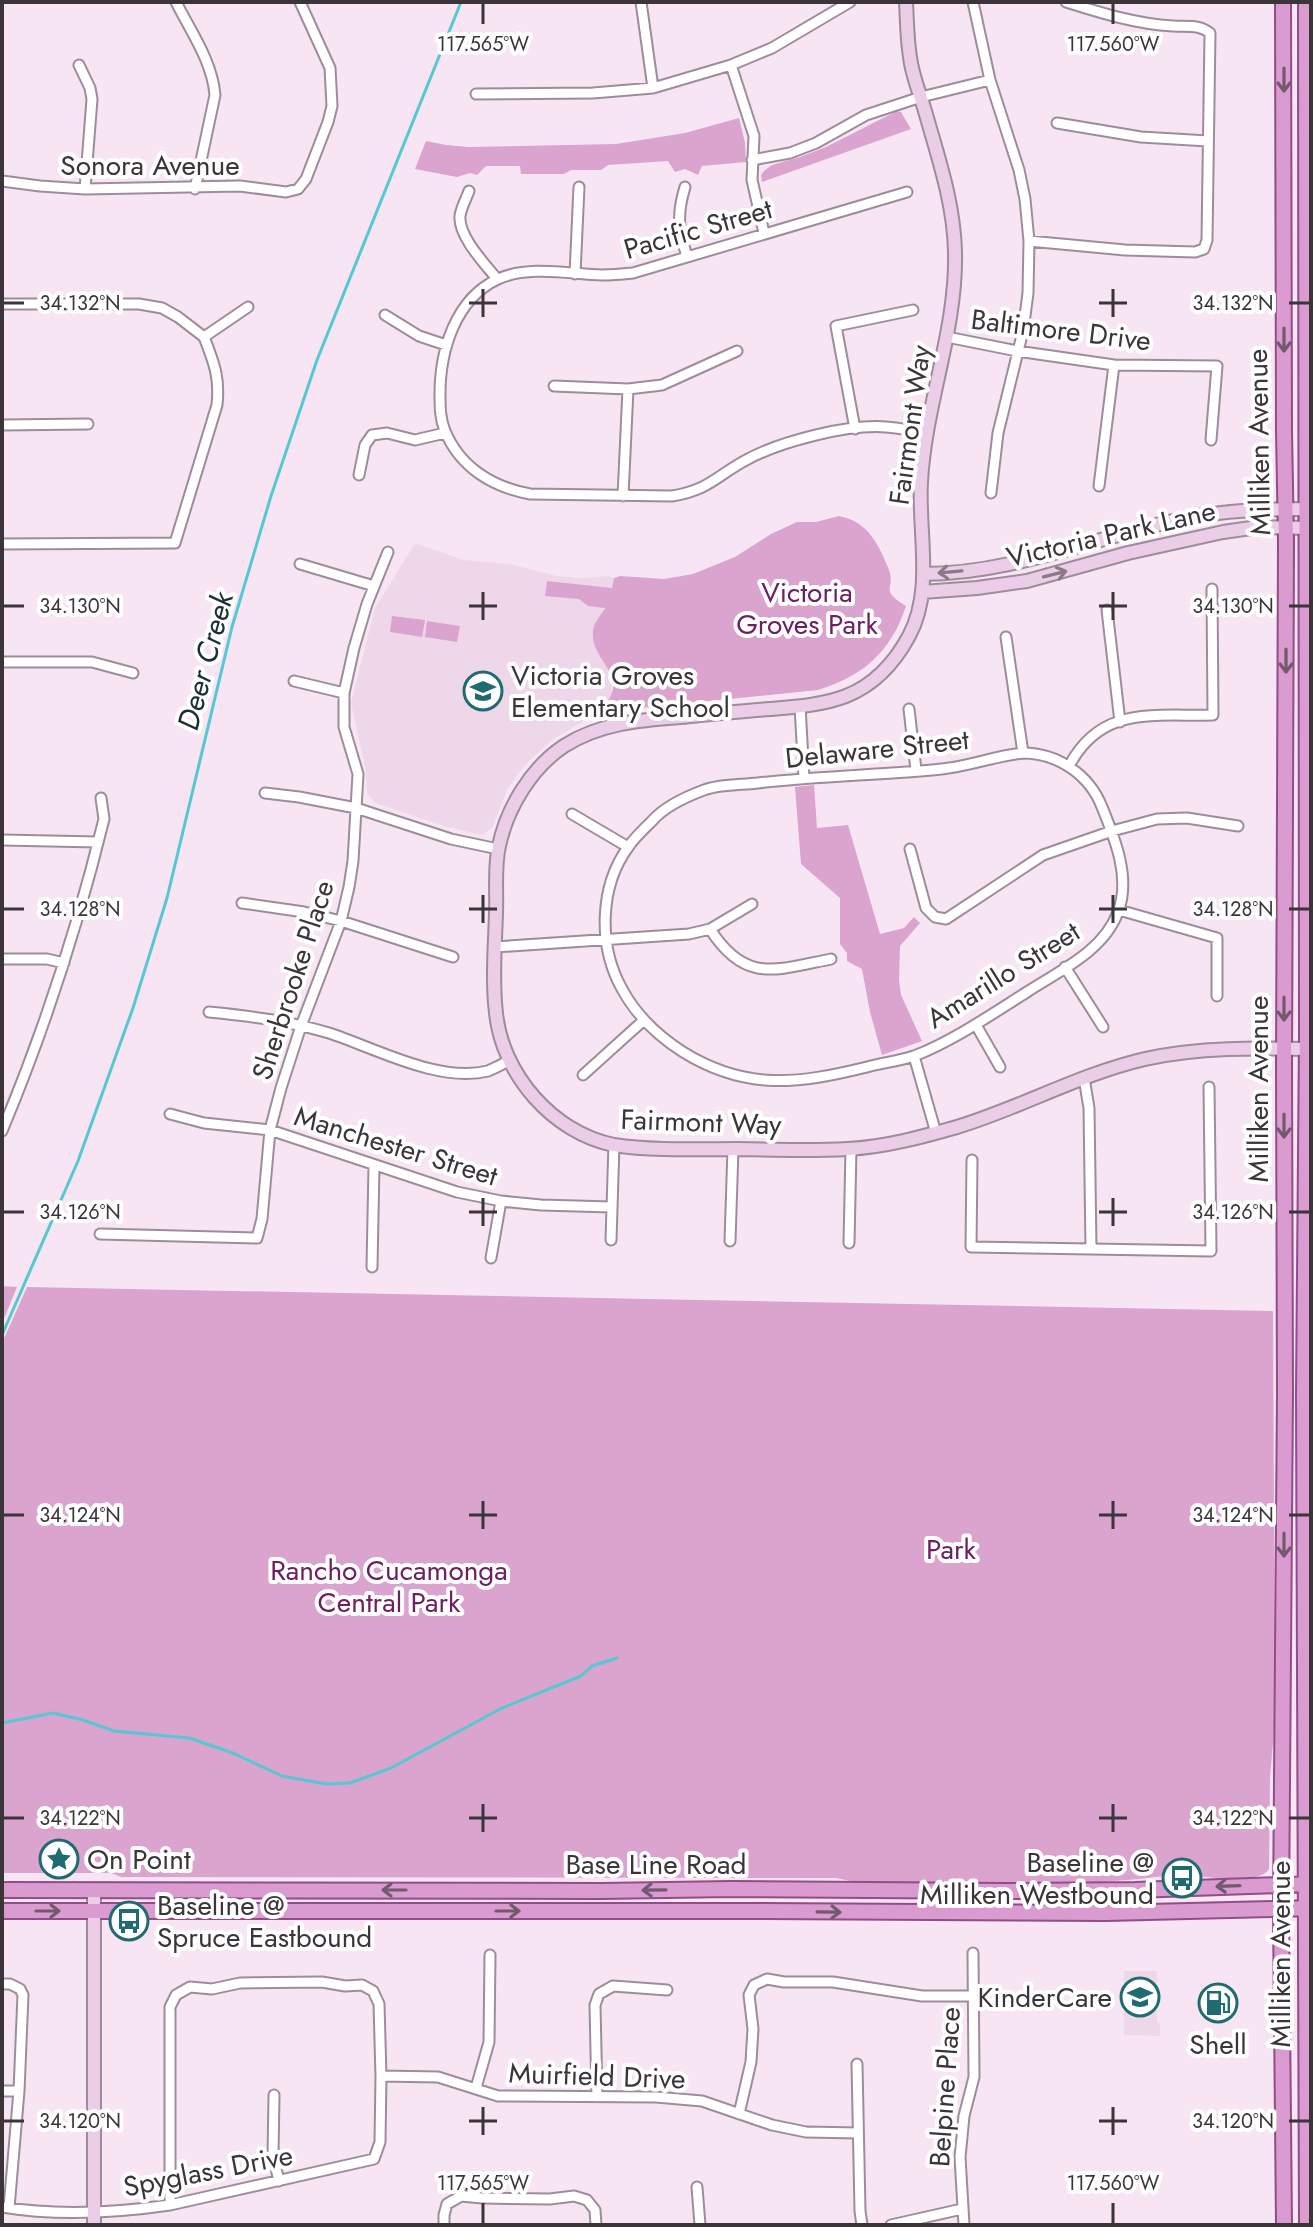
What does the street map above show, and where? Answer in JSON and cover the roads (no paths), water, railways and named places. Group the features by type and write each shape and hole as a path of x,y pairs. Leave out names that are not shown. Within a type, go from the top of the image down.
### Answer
{"main road":[{"name":"Milliken Avenue","path":"1283,2 1286,527 1281,1911 1284,2225"},
{"name":"Milliken Avenue","path":"1306,2 1309,509 1307,2225"},
{"name":"Base Line Road","path":"2,1890 1007,1891 1309,1884"},
{"name":"Base Line Road","path":"2,1911 1090,1913 1309,1908"}],"street":[{"path":"176,2 211,68 214,81 215,95 195,189"},
{"name":"Sonora Avenue","path":"2,181 85,189 240,186 286,192 298,189 306,179 332,106 330,68 300,2"},
{"path":"641,2 653,88"},
{"path":"476,94 593,93 653,88 731,65 772,48 850,2"},
{"name":"Fairmont Way","path":"906,2 910,61 950,203 955,250 953,305 921,478 922,592 920,611 911,634 882,673 845,697 800,706 628,721 585,734 551,755 534,773 511,811 498,849 495,1011 500,1036 526,1088 550,1113 577,1131 614,1144 664,1148 851,1149 900,1142 963,1125 1084,1078 1143,1059 1183,1052 1309,1049"},
{"path":"973,2 990,80 1019,170 1029,241 1028,293 1023,331 998,433 991,493"},
{"path":"1029,241 1125,250 1195,252 1204,249 1208,230 1210,33 1201,26 1164,26 1120,19 1066,2"},
{"path":"79,65 92,99 85,189"},
{"path":"731,65 754,136 755,198 764,233"},
{"path":"752,160 790,153 826,138 866,115 990,80"},
{"path":"1057,123 1141,137 1208,141"},
{"path":"575,274 579,187"},
{"path":"685,187 679,222 687,256"},
{"path":"469,191 460,215 460,225 469,243 497,279 465,307 455,322 441,369 441,420 445,433 462,459 480,476 508,490 530,494 672,496 707,487 765,451 831,433 884,427 928,433"},
{"name":"Pacific Street","path":"497,279 529,273 633,273 907,192"},
{"path":"2,304 139,304 162,308 204,337 217,370 219,387 217,405 175,543 2,544"},
{"path":"204,337 248,307"},
{"path":"855,429 836,326 913,310"},
{"path":"385,315 419,336 446,345"},
{"name":"Baltimore Drive","path":"947,337 1114,365 1217,366 1211,440"},
{"path":"554,386 628,389 662,385 737,351"},
{"path":"1099,486 1114,365"},
{"path":"623,496 628,389"},
{"path":"2,425 88,424"},
{"path":"359,475 365,445 372,435 387,433 415,440 445,433"},
{"name":"Victoria Park Lane","path":"923,574 985,568 1054,554 1184,519 1249,510 1309,509"},
{"name":"Victoria Park Lane","path":"922,592 1027,581 1186,539 1258,527 1309,528"},
{"name":"Sherbrooke Place","path":"100,1234 257,1238 262,1219 270,1130 301,1026 341,921 353,861 358,774 344,727 344,693 354,648 388,552"},
{"path":"300,564 374,586"},
{"path":"1069,766 1078,750 1109,725 1139,715 1213,715 1212,589"},
{"path":"1107,610 1120,722"},
{"path":"1006,637 1023,753"},
{"path":"2,662 92,662 133,673"},
{"path":"294,681 344,693"},
{"path":"800,706 804,778"},
{"path":"909,709 916,770"},
{"name":"Delaware Street","path":"606,940 609,888 628,847 662,809 707,789 804,778 957,767 996,756 1036,753 1069,766 1087,780 1098,796 1112,831"},
{"path":"265,793 356,808 451,839 498,849"},
{"path":"2,1131 64,963 104,819 101,798"},
{"path":"572,814 628,847"},
{"path":"910,849 926,908 935,917 946,919 1043,855 1112,831 1157,819 1187,818 1238,826"},
{"path":"1112,831 1123,886 1119,910 1217,938 1217,996"},
{"path":"2,840 98,842"},
{"path":"242,903 341,921 453,957"},
{"path":"495,947 689,934 710,929 752,904"},
{"name":"Amarillo Street","path":"606,940 610,961 629,1002 673,1045 726,1074 775,1081 828,1076 914,1056 976,1025 1092,948 1109,931 1119,910"},
{"path":"710,929 734,959 751,967 781,969 831,959"},
{"path":"2,959 47,959 64,963"},
{"path":"1065,967 1103,1027"},
{"path":"209,1012 301,1026 413,1063 451,1072 486,1071 510,1060"},
{"path":"583,1075 644,1020"},
{"path":"976,1025 1000,1067"},
{"path":"914,1056 936,1133"},
{"path":"1084,1078 1089,1108 1091,1249"},
{"path":"972,1160 971,1247 1211,1251 1209,1087"},
{"name":"Manchester Street","path":"170,1114 204,1123 270,1130 457,1192 541,1205 611,1207"},
{"path":"611,1240 614,1144"},
{"path":"730,1241 733,1149"},
{"path":"849,1243 851,1149"},
{"path":"372,1267 374,1166"},
{"path":"491,1258 501,1201"},
{"path":"94,1890 94,2218"},
{"name":"Belpine Place","path":"964,2225 960,2157 964,2116 974,2077 973,1953"},
{"path":"476,2088 489,2042 490,1955"},
{"path":"739,2114 751,2062 753,2029 749,1995 754,1985 767,1979 833,1982 922,1996 974,1996"},
{"path":"170,2205 170,2007 176,1995 190,1987 212,1989 240,1983 362,1985 373,1991 379,2004 381,2076"},
{"path":"2,1984 20,1989 23,1995 19,2091 6,2207"},
{"path":"597,2097 595,2005 599,1994 613,1986 667,1990"},
{"path":"857,2064 862,2225"},
{"name":"Spyglass Drive","path":"6,2207 94,2218 170,2205 374,2159 380,2142 381,2076"},
{"name":"Muirfield Drive","path":"381,2076 438,2077 498,2096 656,2097 702,2101 772,2125 806,2132 858,2133"},
{"path":"2,2091 19,2091"},
{"path":"274,2095 273,2156 279,2181"},
{"path":"697,2187 700,2225"},
{"path":"444,2225 447,2204 461,2196 550,2199 574,2196 587,2200 595,2210 596,2225"},
{"path":"891,2225 962,2209"}],"waterway":[{"name":"Deer Creek","path":"2,1335 78,1161 133,1008 167,898 232,627 271,496 317,360 461,2"},
{"path":"2,1723 53,1713 114,1731 189,1738 233,1753 282,1776 326,1784 350,1783 391,1768 500,1709 581,1676 592,1666 617,1658"}],"place":[{"name":"Victoria Groves Elementary School","path":"483,691"},
{"name":"On Point","path":"59,1859"},
{"name":"Baseline @ Milliken Westbound","path":"1182,1878"},
{"name":"Baseline @ Spruce Eastbound","path":"129,1921"},
{"name":"KinderCare","path":"1140,1997"},
{"name":"Shell","path":"1218,2003"}],"park label":[{"name":"Victoria Groves Park","path":"807,608"},
{"name":"Park","path":"951,1549"},
{"name":"Rancho Cucamonga Central Park","path":"389,1586"}]}
